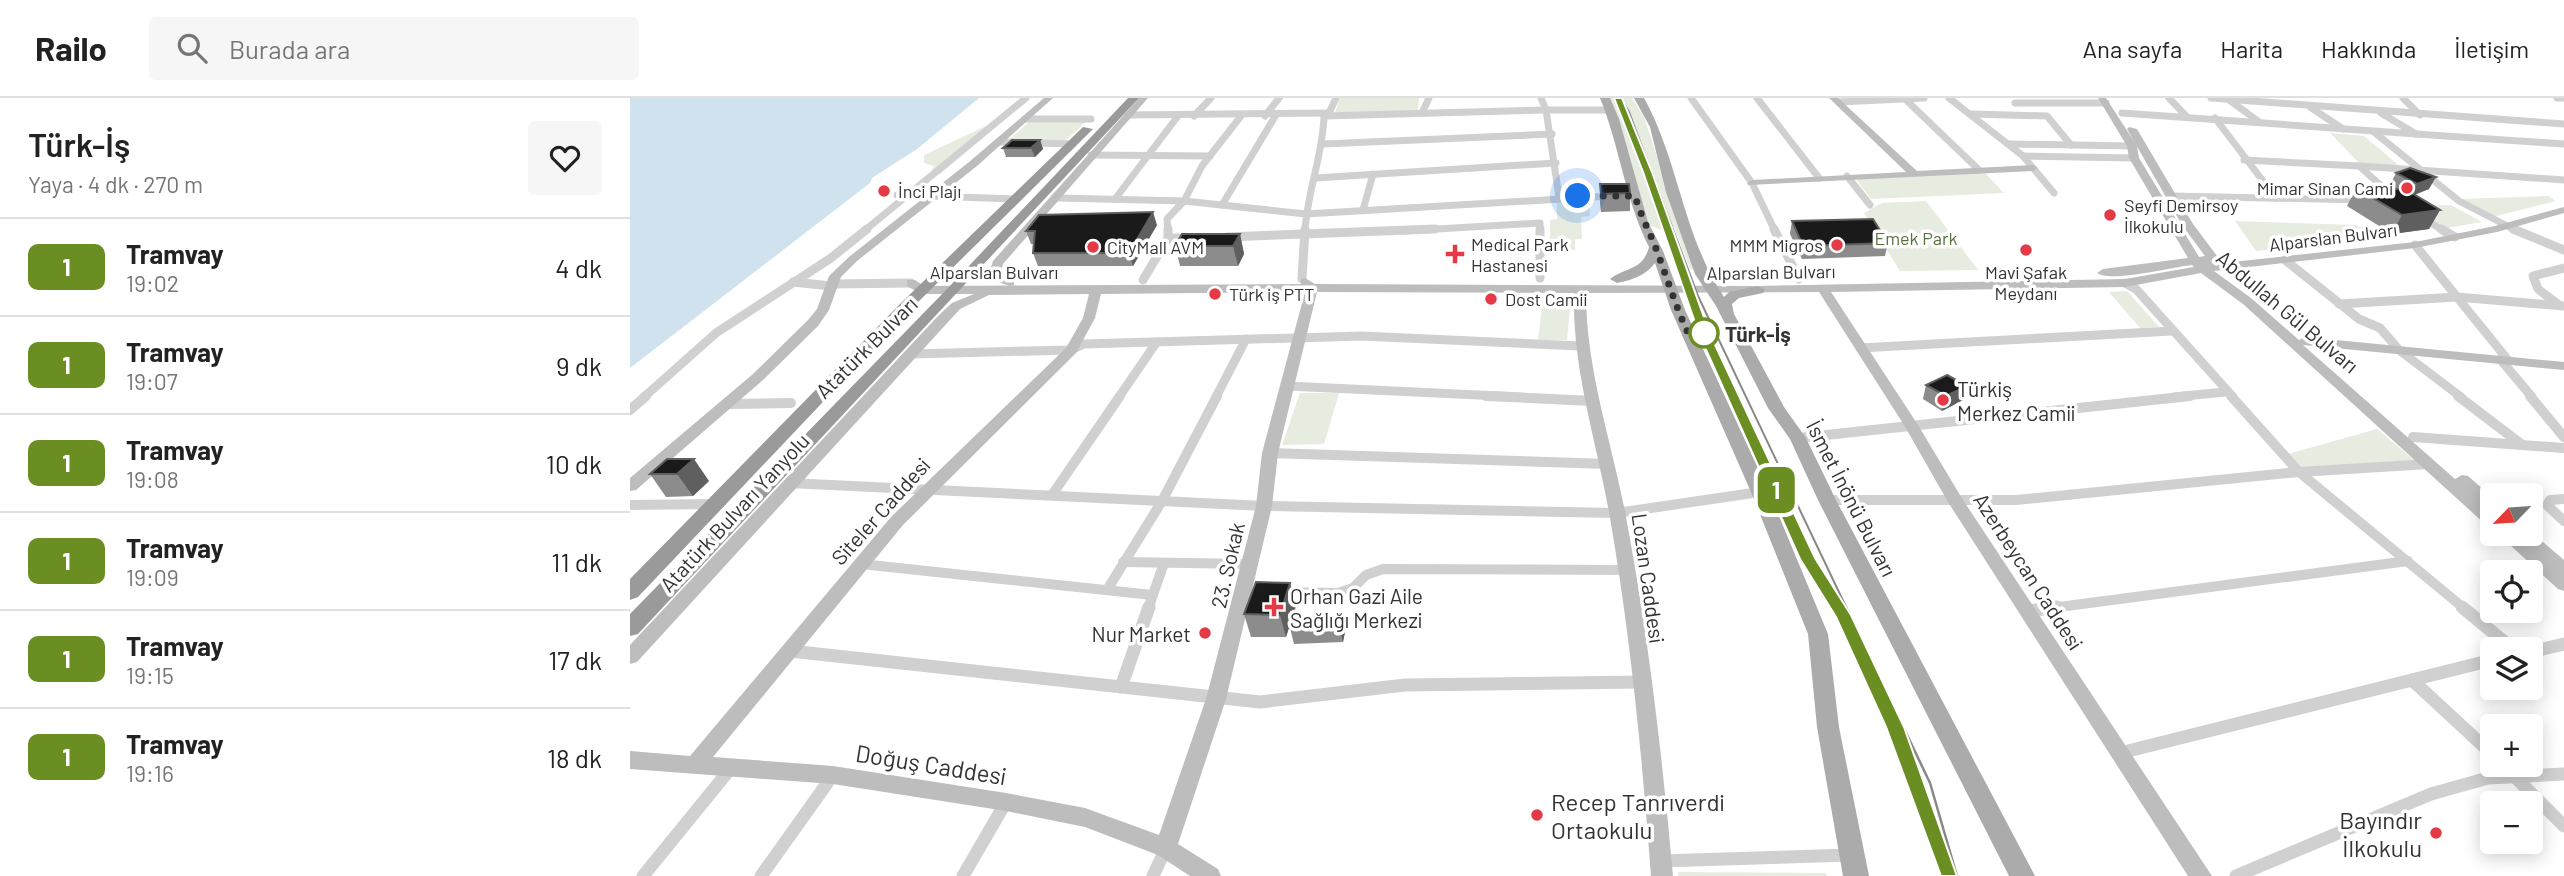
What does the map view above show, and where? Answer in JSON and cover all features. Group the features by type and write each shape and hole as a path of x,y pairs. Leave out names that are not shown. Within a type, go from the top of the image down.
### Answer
{"highway":[{"name":"Atatürk Bulvarı","path":"630,592 921,285 1016,199 1118,98"},
{"name":"Atatürk Bulvarı","path":"630,628 1134,98"}],"main road":[{"path":"630,486 728,404 813,323 823,310 835,276 853,259 936,195 1049,98"},
{"path":"1010,282 1000,281 994,276 997,263 1058,198 1091,155 1144,98"},
{"name":"İsmet İnönü Bulvarı","path":"1639,98 1655,127 1688,239 1709,285 1776,408 1798,438 1827,500 2022,876"},
{"path":"1836,100 1913,173"},
{"name":"Abdullah Gül Bulvarı","path":"2106,100 2122,113 2212,265 2247,301 2480,510"},
{"name":"Abdullah Gül Bulvarı","path":"2106,100 2182,243 2194,260 2212,265 2305,341 2480,496"},
{"path":"1608,104 1643,222 1678,310 1760,492 1818,634 1828,727 1856,876"},
{"path":"1752,183 2033,168"},
{"name":"Alparslan Bulvarı","path":"2501,223 2564,201"},
{"name":"Alparslan Bulvarı","path":"2212,265 2285,260 2415,245 2564,210"},
{"name":"Alparslan Bulvarı","path":"921,285 996,291 1096,290 1540,278 1615,284 1709,285 1799,279 2154,273 2450,235"},
{"path":"2154,273 2176,255 2182,243"},
{"path":"1615,284 1643,270 1654,257 1655,247"},
{"name":"Alparslan Bulvarı","path":"1709,285 1758,290 2125,283 2194,260"},
{"path":"2154,273 2203,280 2247,301"},
{"name":"Alparslan Bulvarı","path":"957,286 1010,282 1143,280 1580,289 1615,284"},
{"name":"23. Sokak","path":"1166,848 1251,591 1249,564 1265,506 1270,453 1299,338 1307,284"},
{"path":"1615,284 1666,302 1678,310"},
{"name":"Lozan Caddesi","path":"1580,289 1580,346 1608,464 1627,570 1662,869"},
{"name":"Azerbeycan Caddesi","path":"1823,289 1911,425 1956,502 2201,876"},
{"name":"Siteler Caddesi","path":"695,764 861,564 929,488 1071,350 1089,317 1096,290"},
{"path":"1727,314 1725,303 1730,297 1758,290"},
{"name":"Atatürk Bulvarı Yanyolu","path":"630,657 793,478 956,306 996,291"},
{"path":"2305,341 2564,366"},
{"path":"793,478 833,412"},
{"path":"2520,546 2564,585"},
{"path":"2537,546 2564,570"},
{"name":"Doğuş Caddesi","path":"630,760 833,775 1006,802 1085,818 1166,848 1210,876"}],"street":[{"path":"630,410 716,333 831,258 873,220 913,195 1026,98"},
{"path":"1194,116 1211,98"},
{"path":"1265,116 1279,98"},
{"path":"1307,284 1306,214 1323,144 1326,115 1336,98"},
{"path":"1422,113 1429,98"},
{"path":"1541,98 1552,134 1559,197"},
{"path":"1691,98 1752,183 1799,279"},
{"path":"1757,98 1819,178"},
{"path":"1836,100 1924,98"},
{"path":"1949,98 2023,156 2054,193"},
{"path":"2169,98 2186,116"},
{"path":"2211,98 2564,124"},
{"path":"2403,98 2420,115"},
{"path":"2557,98 2564,98"},
{"path":"1905,99 1979,170"},
{"path":"2015,103 2106,100"},
{"path":"2229,100 2258,121"},
{"path":"1128,115 1422,113 1546,110 1608,104"},
{"path":"2307,105 2343,129"},
{"path":"2378,111 2416,134"},
{"path":"2122,113 2564,145"},
{"path":"1972,114 2047,116 2071,145"},
{"path":"1222,205 1276,115"},
{"path":"1115,199 1178,116"},
{"path":"1143,280 1168,238 1167,219 1184,201 1210,156 1241,116"},
{"path":"2215,118 2244,160 2276,198"},
{"path":"1025,119 1091,119"},
{"path":"2552,124 2564,131"},
{"path":"2374,132 2459,201 2501,223 2564,250"},
{"path":"1323,144 1552,134"},
{"path":"998,142 1073,144"},
{"path":"2009,144 2071,145 2133,152"},
{"path":"2023,156 2133,152"},
{"path":"1091,155 1210,156"},
{"path":"2244,160 2564,180"},
{"path":"1315,178 1556,163"},
{"path":"2359,166 2401,203 2385,200"},
{"path":"1363,210 1373,174"},
{"path":"1847,176 1870,205"},
{"path":"897,195 1016,199"},
{"path":"1058,198 1184,201 1306,214 1480,201 1635,196"},
{"path":"2172,196 2371,200"},
{"path":"1479,226 1480,201"},
{"path":"2413,211 2450,235"},
{"path":"1037,219 1049,219"},
{"path":"1156,219 1167,219"},
{"path":"1223,237 1306,236 1540,223 1540,278"},
{"path":"1168,238 1209,238"},
{"path":"2415,245 2564,437"},
{"path":"2285,260 2339,304 2379,328 2399,350 2521,444"},
{"path":"2561,306 2538,289 2533,276 2564,268"},
{"path":"793,282 921,285"},
{"path":"2125,283 2136,289 2299,472 2499,637"},
{"path":"2339,304 2457,297 2561,306"},
{"path":"1860,348 2172,331"},
{"path":"911,354 1071,350 1084,344 1362,336 1580,346"},
{"path":"1108,590 1161,501 1246,339"},
{"path":"1052,495 1156,343"},
{"path":"1287,386 1593,401"},
{"path":"1798,438 2225,392"},
{"path":"728,404 791,403"},
{"path":"2413,437 2564,449"},
{"path":"1270,453 1608,464"},
{"path":"1827,500 2016,500 2299,472 2429,464"},
{"path":"793,478 1265,506 1617,513 1760,492"},
{"path":"2564,499 2550,500 2547,505 2564,521"},
{"path":"630,505 716,504"},
{"path":"2028,611 2408,561"},
{"path":"1124,562 1249,564"},
{"path":"1121,687 1164,563"},
{"path":"861,564 1152,595"},
{"path":"1271,592 1338,593 1353,588 1366,575 1383,569 1627,570"},
{"path":"2543,649 2564,645"},
{"path":"790,651 1260,702 1405,685 1641,682"},
{"path":"2120,752 2480,663"},
{"path":"2412,680 2480,743"},
{"path":"643,876 731,768"},
{"path":"2543,775 2564,774"},
{"path":"761,876 833,775"},
{"path":"2236,876 2431,794 2487,778 2516,777 2564,826"},
{"path":"963,876 1006,802"},
{"path":"1153,876 1166,848"},
{"path":"1662,869 1850,855"}],"green space":[{"path":"1340,98 1419,98 1418,111 1335,113"},
{"path":"1608,98 1632,98 1644,117 1694,269 1690,269 1674,227 1661,227 1661,230 1649,225 1617,116"},
{"path":"1031,120 1087,121 1064,142 1008,141"},
{"path":"986,126 997,126 940,174 930,173 934,166 924,163 924,155"},
{"path":"2330,133 2364,136 2403,169 2362,166"},
{"path":"1985,173 2004,193 1871,199 1856,179"},
{"path":"2548,196 2556,201 2492,217 2461,199"},
{"path":"1589,199 1590,216 1581,217 1582,239 1575,239 1575,250 1550,250 1550,220 1557,219 1557,200"},
{"name":"Emek Park","path":"1926,201 1978,270 1900,271 1864,213 1882,203"},
{"path":"2403,205 2451,205 2482,222 2441,229"},
{"path":"2235,221 2356,225 2379,240 2256,251"},
{"path":"2127,291 2159,327 2140,328 2109,292"},
{"path":"1543,295 1571,295 1567,340 1538,340"},
{"path":"1300,393 1339,393 1324,444 1282,445"},
{"path":"2377,429 2414,460 2302,468 2288,454"},
{"path":"1678,872 1826,873 1827,876 1678,876"}],"water":[{"path":"630,98 979,98 917,149 872,178 870,183 630,368"}],"building":[{"path":"1012,140 1040,140 1031,148 1003,148"},
{"path":"2410,168 2436,177 2417,184 2396,173"},
{"path":"1600,184 1629,184 1630,193 1601,194"},
{"path":"2356,188 2405,189 2440,210 2402,215"},
{"name":"CityMall AVM","path":"1153,212 1129,253 1033,253 1035,231 1026,231 1039,215"},
{"path":"1873,219 1888,243 1803,246 1792,221"},
{"path":"1182,234 1240,234 1233,246 1175,246"},
{"path":"1947,375 1967,386 1946,396 1926,385"},
{"path":"667,459 694,459 677,474 650,474"},
{"path":"1256,582 1290,583 1280,615 1244,614"},
{"path":"1341,616 1339,626 1290,628 1292,617"}],"tram line":[{"name":"1","path":"1618,98 1648,172 1704,334 1808,559 1843,615 1895,727 1947,876"},
{"path":"1621,98 1629,112 1698,296 1847,609"},
{"path":"1695,308 1704,334 1808,559 1838,608"},
{"path":"1846,607 1930,783 1957,876"},
{"path":"1898,734 1940,853"}],"place":[{"name":"Mimar Sinan Cami","path":"2407,188"},
{"name":"İnci Plajı","path":"884,191"},
{"name":"Seyfi Demirsoy İlkokulu","path":"2110,215"},
{"name":"MMM Migros","path":"1837,245"},
{"name":"CityMall AVM","path":"1093,247"},
{"name":"Mavi Şafak Meydanı","path":"2026,250"},
{"name":"Medical Park Hastanesi","path":"1455,254"},
{"name":"Türk iş PTT","path":"1215,294"},
{"name":"Dost Camii","path":"1491,299"},
{"name":"Türk-İş","path":"1704,333"},
{"name":"Türkiş Merkez Camii","path":"1943,400"},
{"name":"Orhan Gazi Aile Sağlığı Merkezi","path":"1274,607"},
{"name":"Nur Market","path":"1205,633"},
{"name":"Recep Tanrıverdi Ortaokulu","path":"1537,815"},
{"name":"Bayındır İlkokulu","path":"2436,833"}],"route":[{"path":"1578,196 1635,196 1688,333 1704,333"}]}
